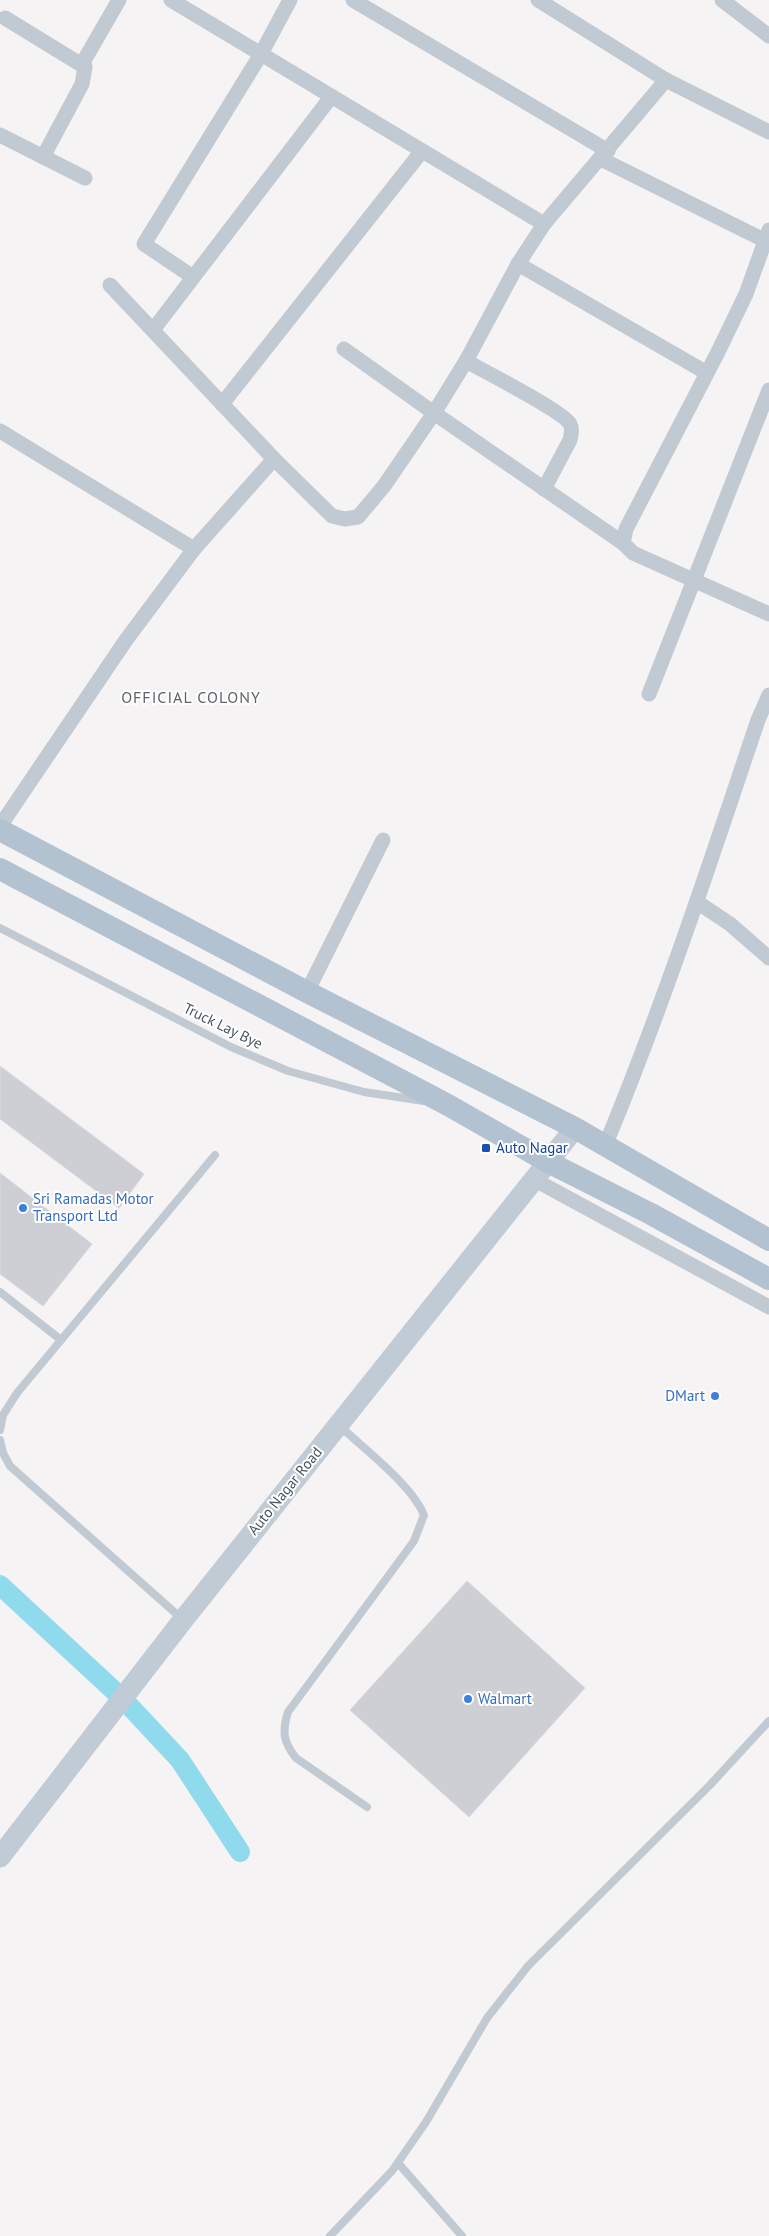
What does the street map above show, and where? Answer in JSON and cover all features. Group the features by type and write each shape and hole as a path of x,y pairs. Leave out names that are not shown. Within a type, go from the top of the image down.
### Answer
{"main road":[{"path":"0,830 307,992 575,1128 769,1240"},
{"path":"0,869 448,1105 548,1162 651,1214 769,1279"}],"street":[{"path":"82,64 119,0"},
{"path":"171,0 544,224"},
{"path":"193,277 144,244 261,54 290,0"},
{"path":"353,0 605,155 767,235 746,294 626,529 624,543"},
{"path":"538,0 666,80 769,132"},
{"path":"722,0 769,36"},
{"path":"4,18 82,64 86,72 82,84 43,157"},
{"path":"110,285 274,459 332,516 345,519 358,517 384,486 434,414 466,361 518,264 544,224 605,155 666,80"},
{"path":"153,330 331,97"},
{"path":"0,135 85,178"},
{"path":"222,404 422,151"},
{"path":"518,264 707,373"},
{"path":"344,349 434,414 624,543 633,553 769,614"},
{"path":"466,361 557,412 570,424 572,433 570,440 544,489"},
{"path":"649,694 692,580 769,390"},
{"path":"0,431 194,550"},
{"path":"0,826 126,640 194,550 274,459"},
{"path":"605,1146 634,1076 763,724 769,696"},
{"path":"307,992 383,840"},
{"path":"697,902 730,924 769,958"},
{"name":"Auto Nagar Road","path":"0,1857 183,1620 575,1128"},
{"path":"535,1180 769,1307"}],"lane":[{"name":"Truck Lay Bye","path":"0,928 231,1047 288,1071 364,1092 448,1105"},
{"path":"0,1430 4,1415 17,1393 215,1155"},
{"path":"0,1292 61,1340"},
{"path":"338,1425 408,1490 418,1502 424,1515 414,1541 288,1712 284,1724 284,1737 287,1747 296,1758 367,1807"},
{"path":"0,1440 2,1453 10,1466 183,1620"},
{"path":"330,2236 398,2163 426,2122 487,2018 528,1966 710,1785 769,1721"},
{"path":"398,2163 462,2236"}],"building":[{"path":"0,1066 144,1174 119,1208 0,1119"},
{"name":"Sri Ramadas Motor Transport Ltd","path":"0,1173 92,1244 43,1306 0,1274"},
{"name":"Walmart","path":"467,1581 585,1688 469,1817 350,1710"}],"waterway":[{"path":"0,1585 123,1699 180,1760 240,1852"}],"place":[{"name":"Auto Nagar","path":"486,1148"},
{"name":"Sri Ramadas Motor Transport Ltd","path":"23,1208"},
{"name":"DMart","path":"715,1396"},
{"name":"Walmart","path":"468,1699"}],"district":[{"name":"OFFICIAL COLONY","path":"191,697"}]}
